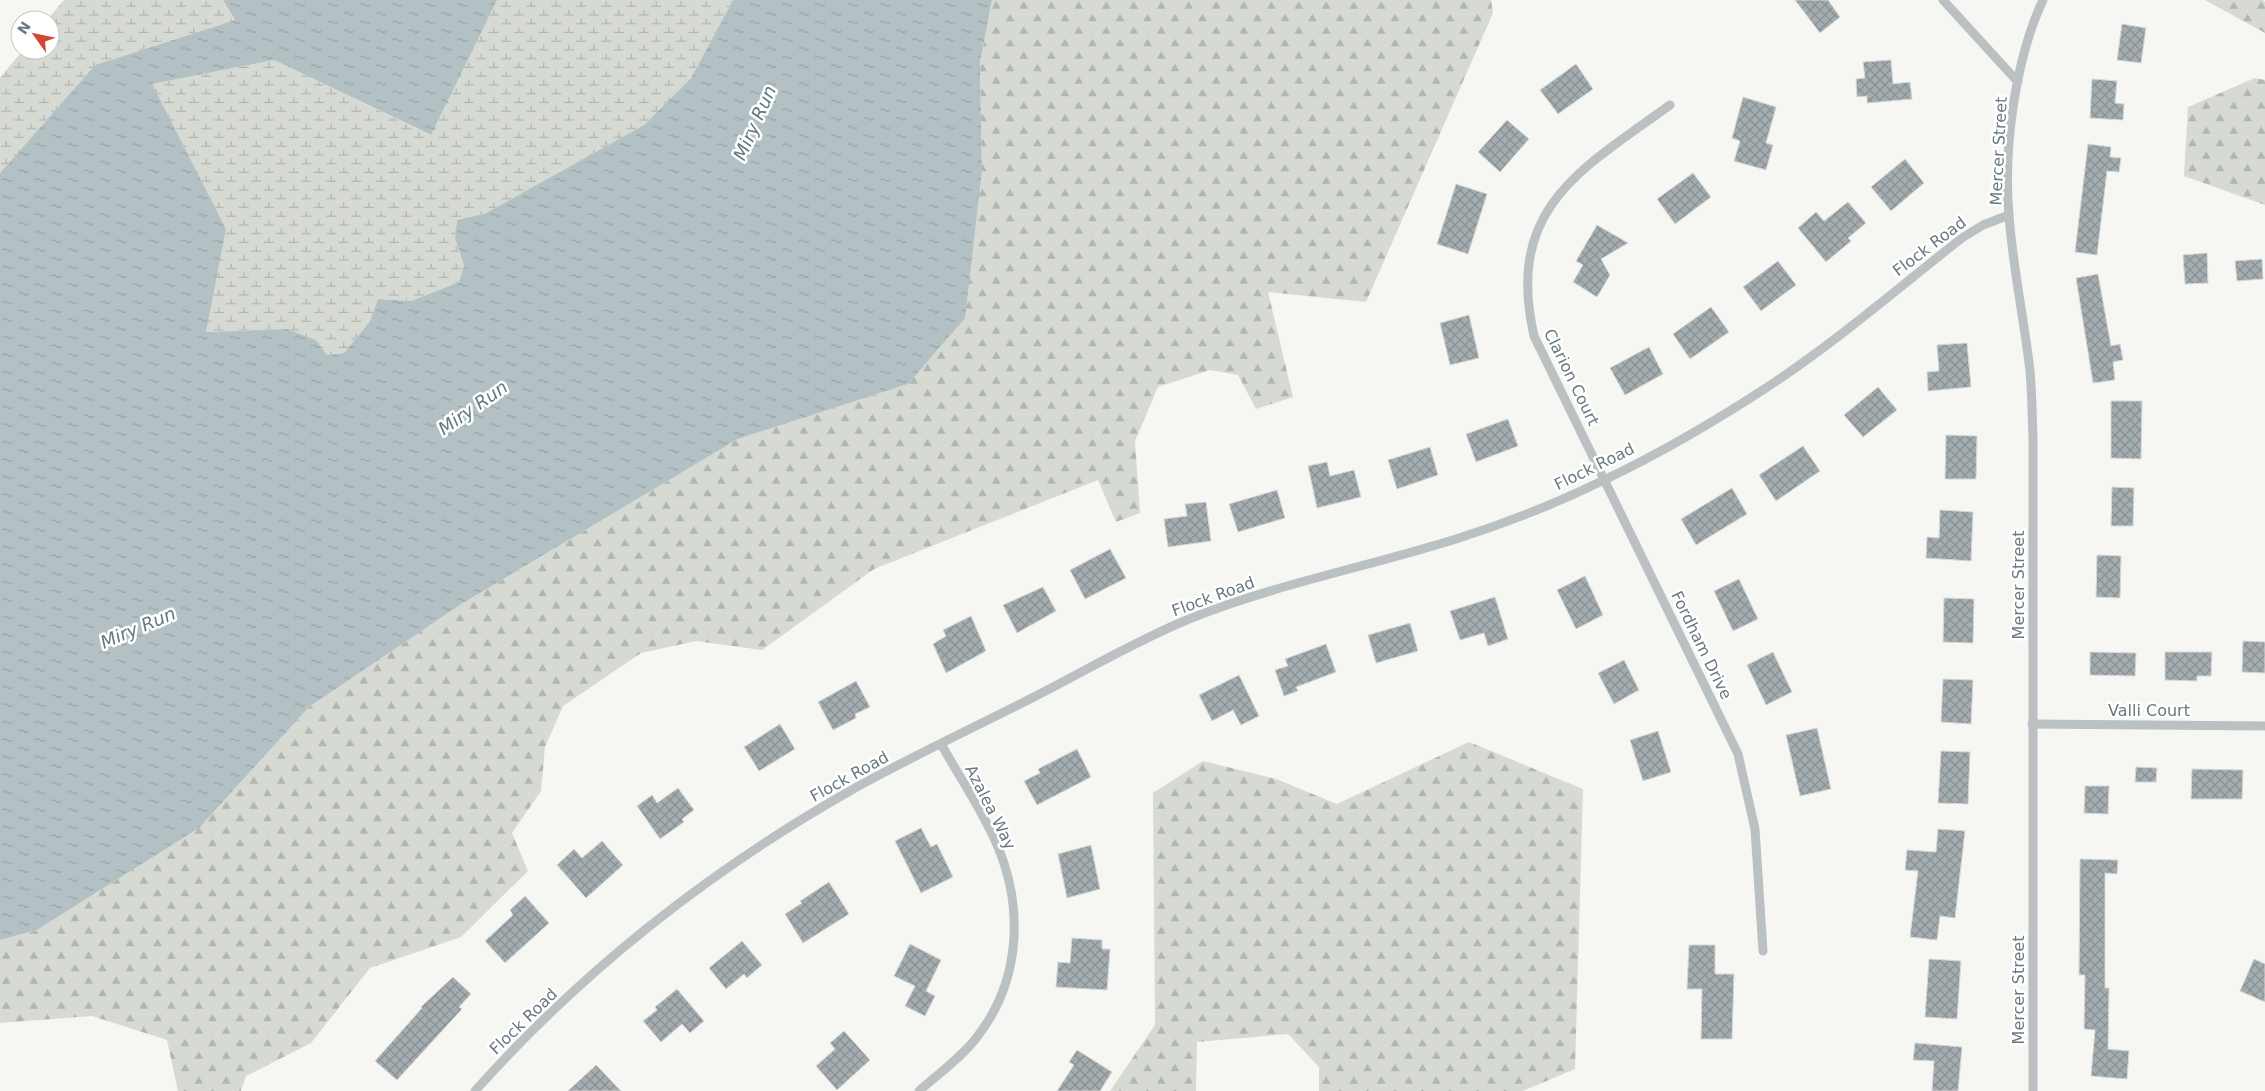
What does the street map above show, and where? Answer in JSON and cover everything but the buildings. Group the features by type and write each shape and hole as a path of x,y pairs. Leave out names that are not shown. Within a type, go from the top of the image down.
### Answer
{"street":[{"path":"1942,0 2018,82"},
{"name":"Mercer Street","path":"2033,1091 2033,436 2030,372 2009,215 2008,168 2018,82 2028,41 2043,0"},
{"name":"Clarion Court","path":"1606,480 1534,336 1528,309 1527,282 1530,254 1542,221 1566,184 1586,166 1670,105"},
{"name":"Flock Road","path":"475,1091 542,1021 606,963 666,913 736,861 856,788 1133,645 1188,620 1299,582 1459,538 1514,518 1606,480 1712,421 1769,386 1819,350 1962,238 1983,225 2009,215"},
{"name":"Fordham Drive","path":"1606,480 1738,754 1756,829 1763,951"},
{"name":"Valli Court","path":"2032,724 2265,726"},
{"name":"Azalea Way","path":"919,1091 976,1039 992,1016 1003,994 1011,967 1015,933 1014,907 1009,879 998,847 978,807 941,744"}],"green space":[{"path":"64,0 223,0 235,20 95,65 0,173 0,78 15,60 60,60 60,10 56,10"},
{"path":"497,0 733,0 691,78 644,125 486,213 457,220 455,239 464,265 459,282 411,301 378,299 370,321 344,353 327,355 316,340 287,329 205,332 226,229 151,84 274,60 430,135"},
{"path":"992,0 1491,0 1493,13 1366,302 1268,292 1293,397 1256,409 1238,375 1210,370 1158,387 1135,441 1140,513 1116,522 1098,480 874,569 762,650 696,641 641,653 563,706 545,747 541,791 512,833 528,871 461,937 370,968 311,1043 246,1076 241,1091 178,1091 167,1040 92,1016 0,1023 0,940 37,930 199,828 309,707 463,603 738,439 908,384 982,170 980,63"},
{"path":"2205,0 2262,0 2265,2 2265,33"},
{"path":"2255,78 2265,80 2265,205 2184,176 2188,107"},
{"path":"1469,742 1583,789 1575,1069 1523,1091 1319,1091 1319,1067 1288,1034 1197,1042 1196,1091 1110,1091 1155,1025 1153,793 1203,761 1276,779 1337,804"}],"water":[{"name":"Miry Run","path":"223,0 497,0 431,135 274,60 152,84 226,229 206,332 287,329 316,340 327,355 344,353 370,321 378,299 411,301 459,282 464,265 455,239 457,220 486,213 644,125 691,78 733,0 992,0 980,63 982,170 965,318 908,384 738,439 463,603 309,707 199,828 37,930 0,940 0,173 95,65 235,20"}]}
